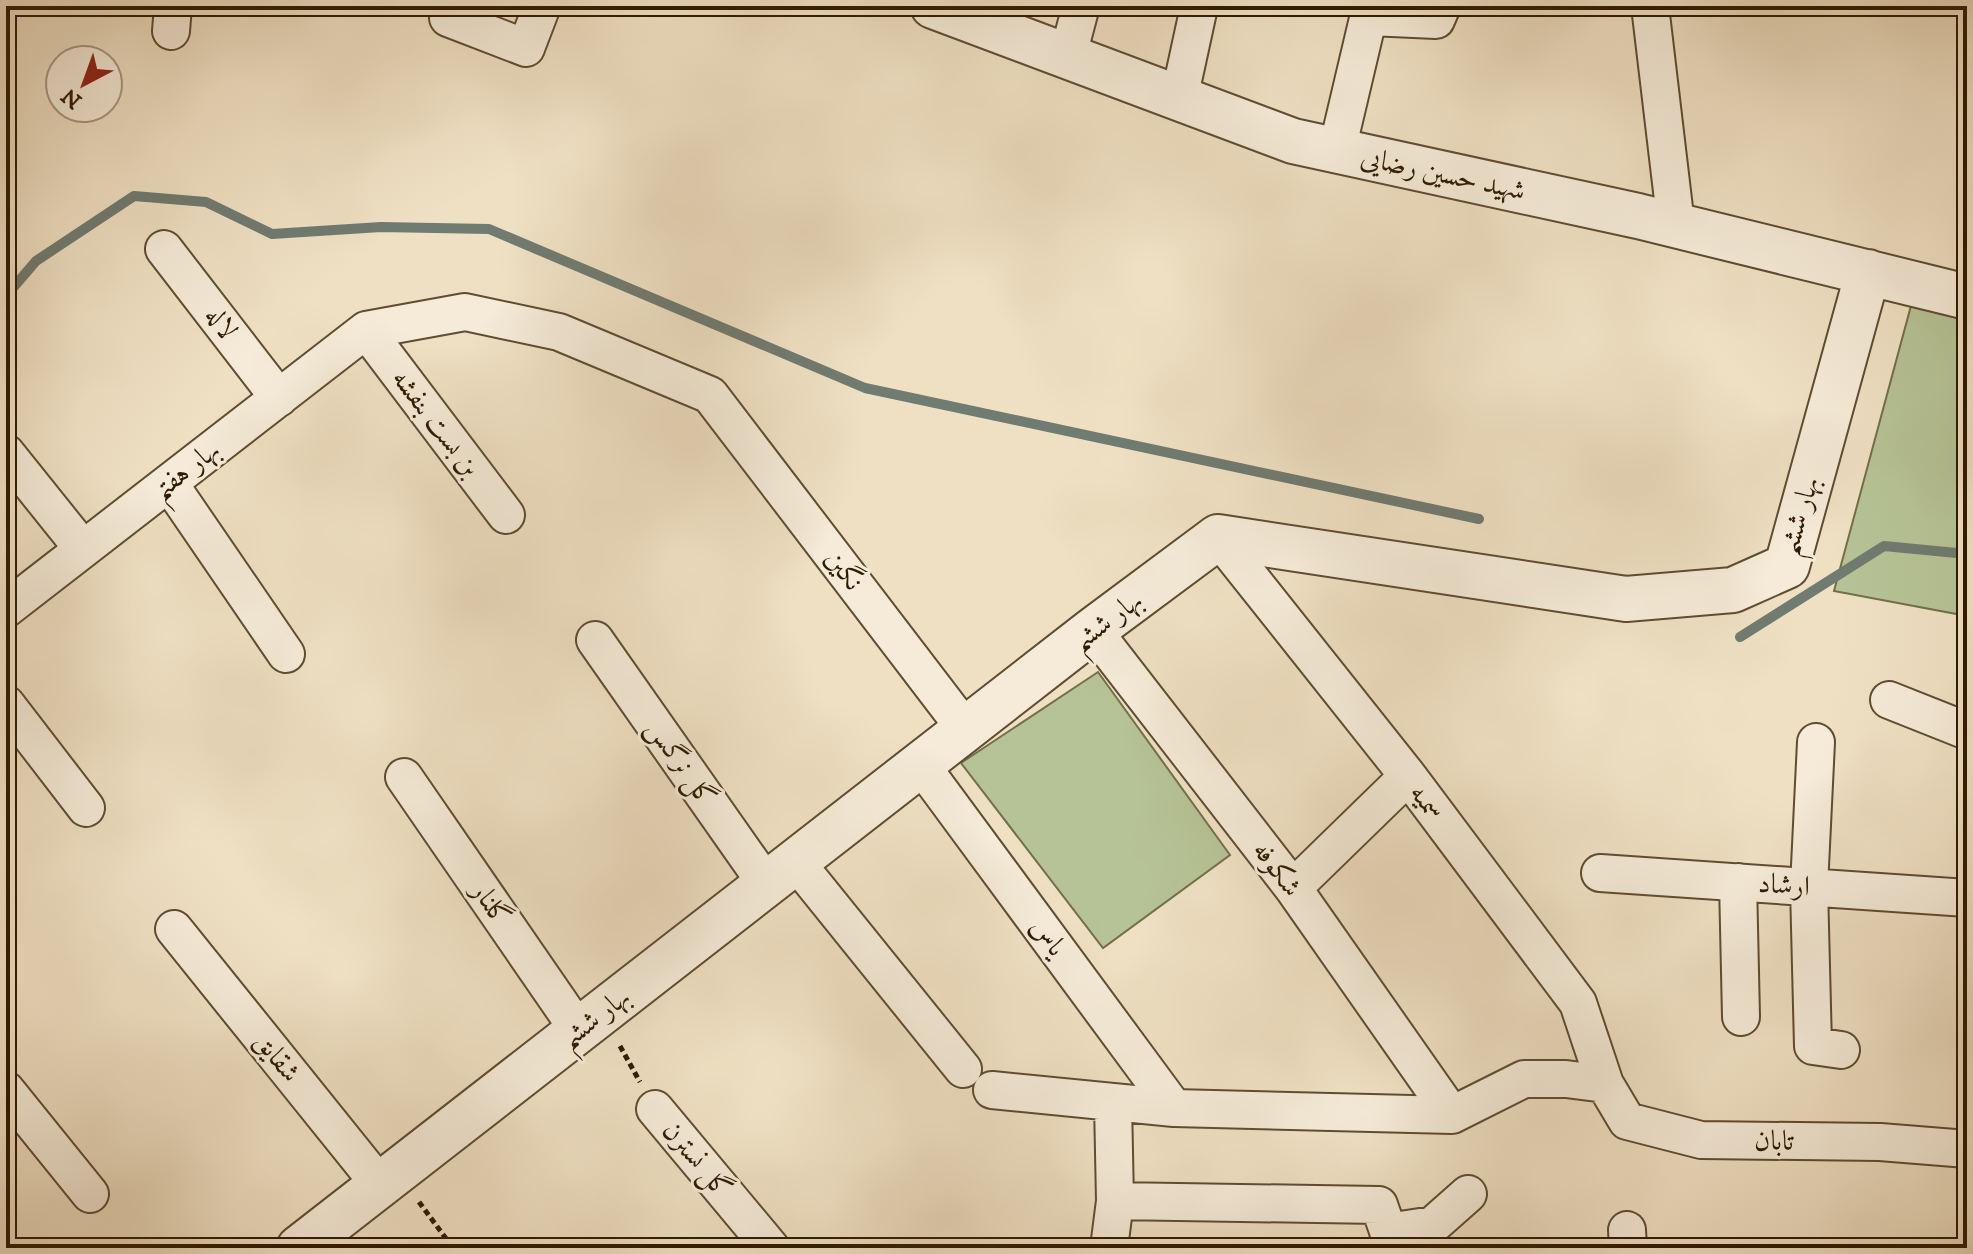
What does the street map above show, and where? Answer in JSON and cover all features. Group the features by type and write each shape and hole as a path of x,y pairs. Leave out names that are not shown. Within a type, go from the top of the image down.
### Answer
{"street":[{"path":"448,18 526,48 542,6"},
{"name":"شهید حسین رضایی","path":"936,6 1067,59 1293,141 1676,225 1967,297"},
{"path":"1067,59 1081,6"},
{"path":"1337,150 1370,11 1436,20 1442,6"},
{"path":"1650,6 1676,225"},
{"path":"1179,99 1199,7"},
{"name":"لاله","path":"164,249 279,398"},
{"name":"بهار ششم","path":"299,1248 1093,630 1218,537 1626,599 1733,590 1787,566 1868,272"},
{"name":"نگین","path":"366,330 465,312 559,332 710,395 966,730"},
{"name":"بهار هفتم","path":"6,609 366,330"},
{"name":"بن بست بنفشه","path":"366,330 506,515"},
{"path":"6,453 83,549"},
{"path":"169,483 286,654"},
{"name":"سمیه","path":"1218,537 1408,776 1578,1003 1605,1084"},
{"name":"شکوفه","path":"1093,630 1293,888 1452,1115"},
{"name":"گل نرگس","path":"595,640 781,874 977,1080 1113,1103"},
{"path":"1889,700 1967,731"},
{"path":"6,704 86,808"},
{"path":"1816,742 1809,887 1813,1046 1841,1050"},
{"name":"یاس","path":"921,765 1174,1108"},
{"path":"1293,888 1408,776"},
{"name":"گلنار","path":"404,777 590,1022"},
{"name":"ارشاد","path":"1600,873 1967,898"},
{"path":"1738,882 1741,1017"},
{"name":"شقایق","path":"174,929 388,1179"},
{"path":"1109,1248 1115,1201 1113,1103 1174,1108 1452,1115 1524,1079 1566,1079 1605,1084"},
{"name":"تابان","path":"1605,1084 1627,1121 1701,1140 1880,1142 1967,1149"},
{"path":"6,1090 90,1194"},
{"name":"گل نسترن","path":"655,1109 771,1248"},
{"path":"1115,1201 1379,1205 1391,1240 1433,1225 1468,1194"}],"path":[{"path":"590,1022 655,1109"},
{"path":"388,1179 453,1248"}],"green space":[{"path":"1912,302 1967,318 1967,616 1834,591"},
{"path":"1098,672 1230,855 1103,948 961,763"}],"waterway":[{"path":"6,296 36,261 134,196 206,202 272,234 381,227 489,229 865,388 1479,519"},
{"path":"1740,637 1884,546 1967,554"}]}
